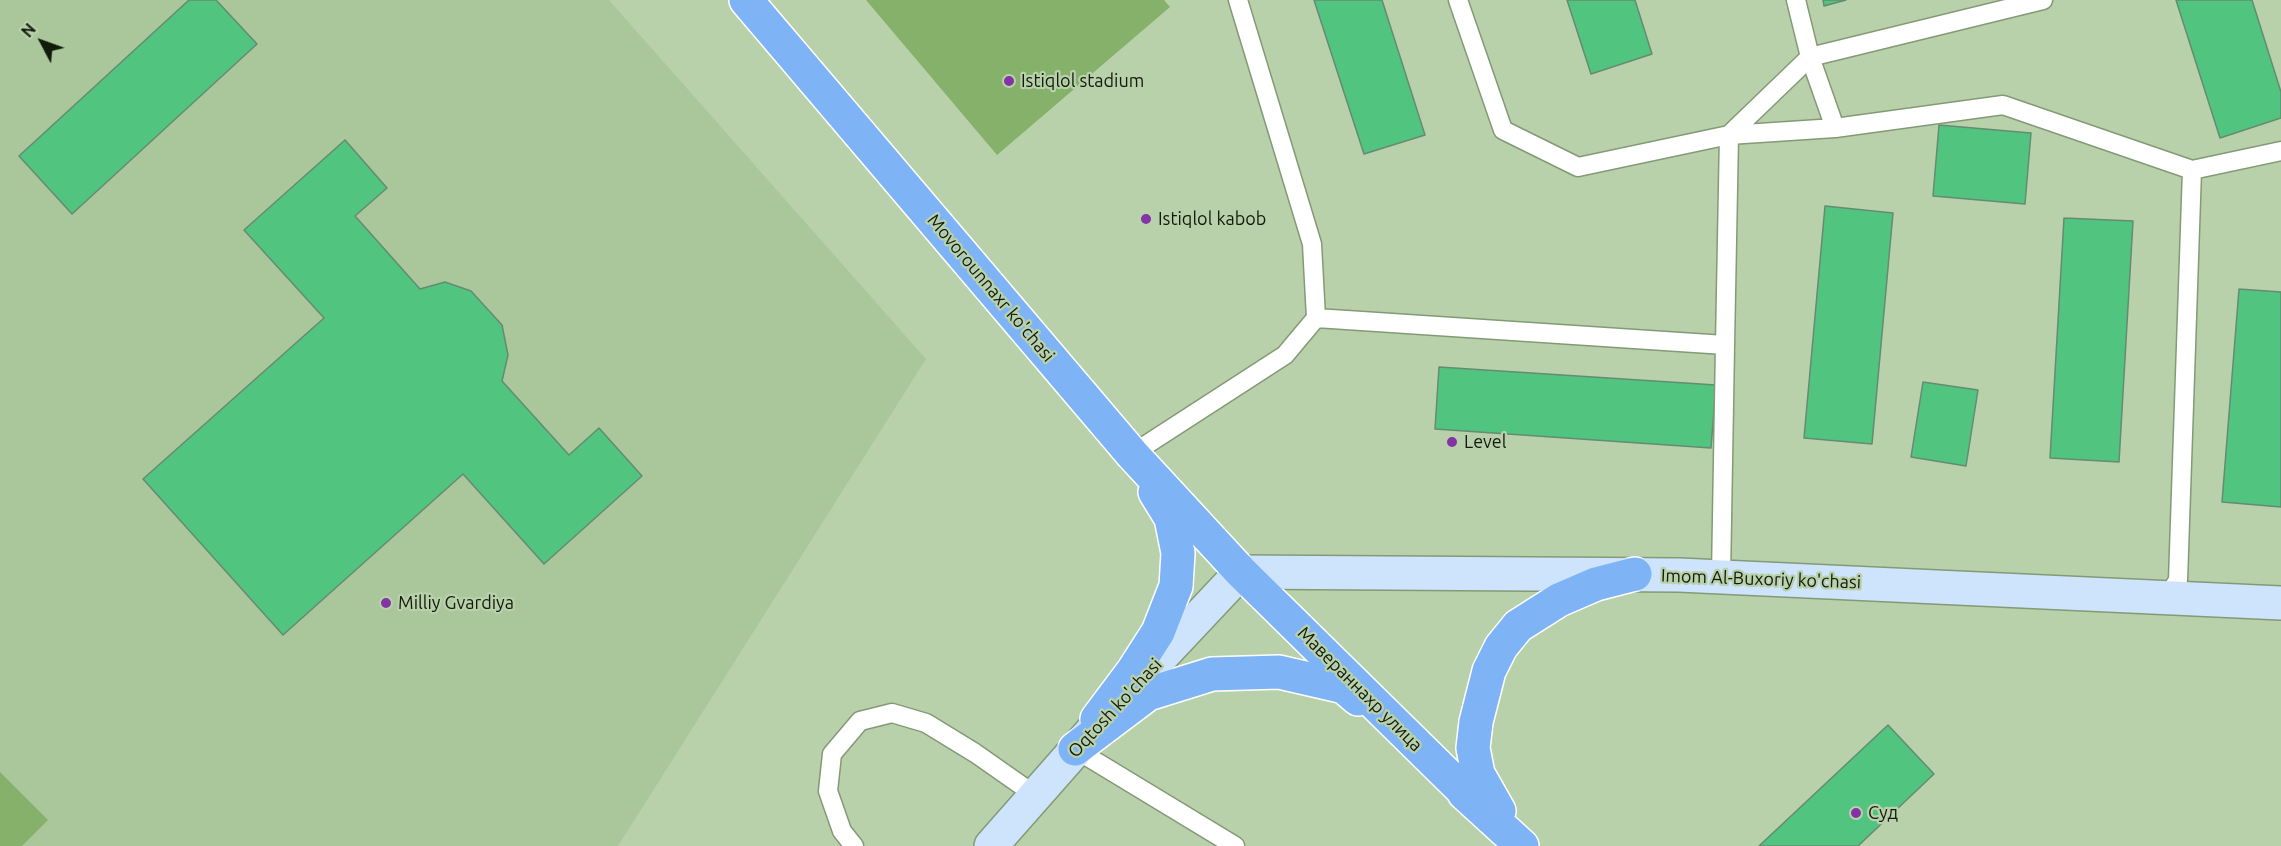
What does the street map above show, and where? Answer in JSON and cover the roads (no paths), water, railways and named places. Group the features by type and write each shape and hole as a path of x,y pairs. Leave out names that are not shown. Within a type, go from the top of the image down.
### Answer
{"highway":[{"name":"Movorounnaxr ko'chasi","path":"746,0 1132,454 1241,572"},
{"path":"1075,750 1133,671 1158,632 1176,586 1178,553 1171,518 1132,454"},
{"name":"Мавераннахр улица","path":"1241,572 1480,807"},
{"path":"1517,841 1478,774 1473,748 1476,722 1489,671 1501,647 1518,626 1538,612 1596,584 1635,574"},
{"path":"1075,750 1148,694 1212,674 1279,672 1344,687 1517,841"}],"main road":[{"name":"Imom Al-Buxoriy ko'chasi","path":"1241,572 1635,574 2281,603"},
{"name":"Oqtosh ko'chasi","path":"991,846 1075,750 1241,572"}],"lane":[{"path":"1132,454 1285,355 1316,318 1312,244 1238,0"},
{"path":"1458,0 1503,130 1578,168 1729,135 1835,128 2003,105 2192,170 2281,151"},
{"path":"1796,0 1810,57 1835,128"},
{"path":"1720,577 1729,135 1810,57 2043,0"},
{"path":"2167,598 2178,580 2192,170"},
{"path":"1316,318 1725,345"},
{"path":"854,846 842,831 828,791 832,754 860,721 892,713 926,723 975,753 1035,795"},
{"path":"1075,750 1235,846"}],"place":[{"name":"Istiqlol stadium","path":"1009,81"},
{"name":"Istiqlol kabob","path":"1146,219"},
{"name":"Level","path":"1452,442"},
{"name":"Milliy Gvardiya","path":"386,603"},
{"name":"Суд","path":"1856,813"}]}
